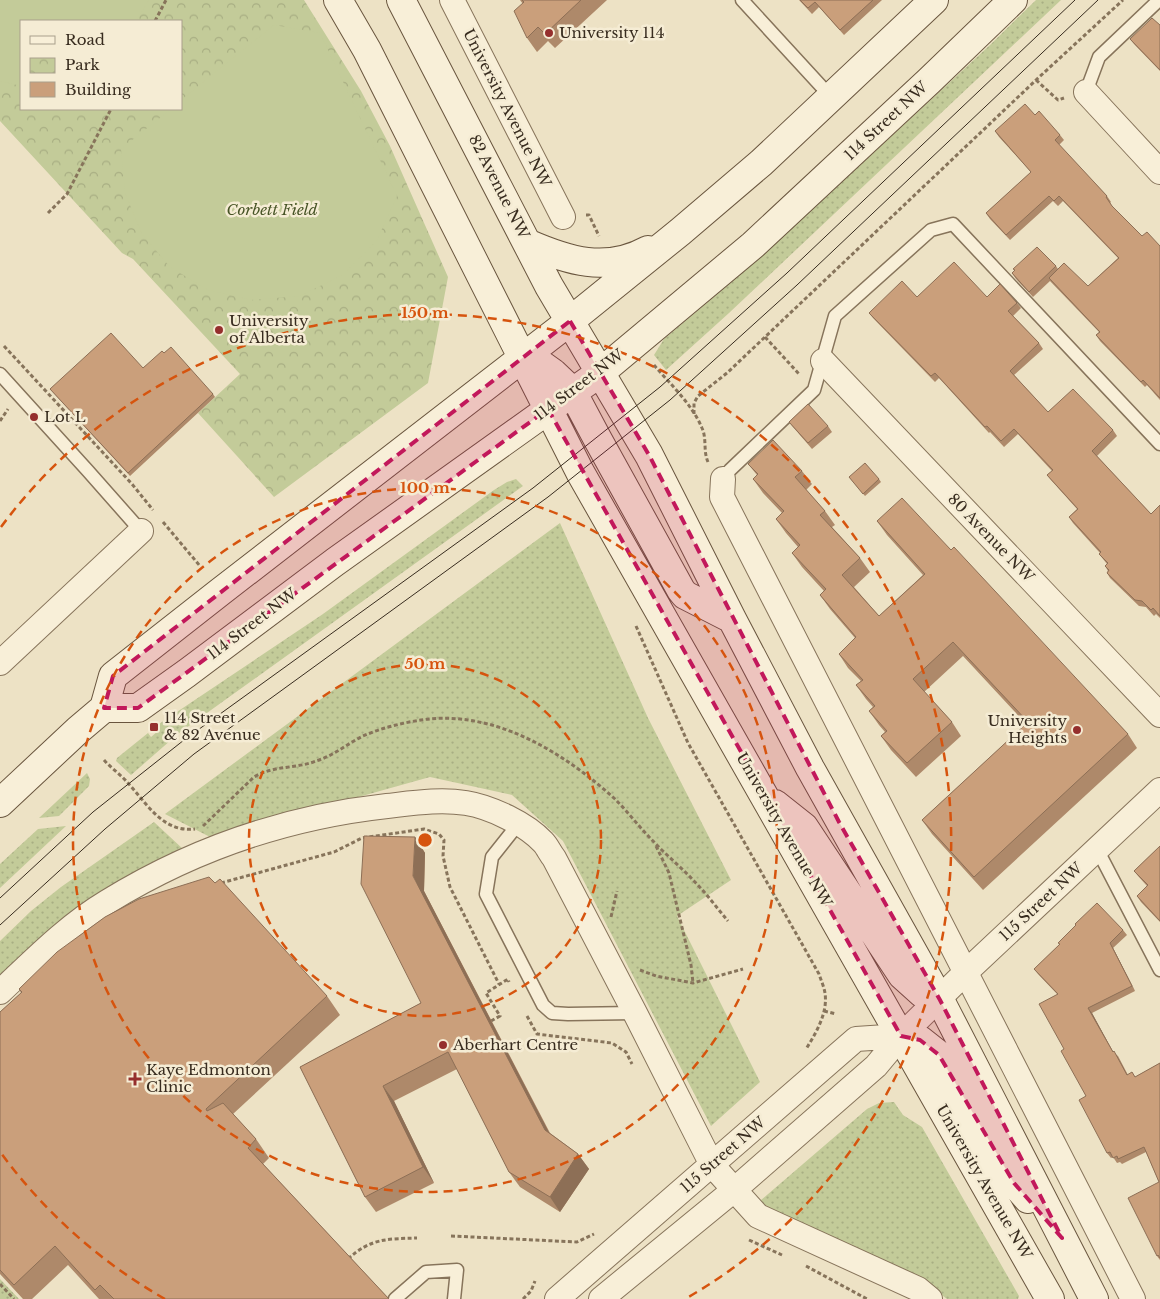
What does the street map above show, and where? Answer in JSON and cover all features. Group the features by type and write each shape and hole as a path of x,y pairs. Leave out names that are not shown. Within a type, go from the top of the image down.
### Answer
{"main road":[{"path":"338,0 367,50 522,358 539,363 572,391 676,584 686,595 732,619"},
{"name":"82 Avenue NW","path":"401,0 549,286 600,372"},
{"path":"0,803 104,708 114,676 570,322 680,232 760,163 934,0"},
{"name":"114 Street NW","path":"104,708 138,708 350,551 600,372 753,246 1014,0"},
{"path":"527,243 566,258 583,262 607,263 636,257 680,232"},
{"name":"University Avenue NW","path":"522,358 580,472 1050,1299"},
{"path":"600,372 650,455 732,619 839,822 940,1000 1094,1299"},
{"path":"763,794 804,827 902,975 922,992 940,1000"},
{"path":"901,1036 920,1040 938,1055 1014,1183 1062,1238"}],"street":[{"name":"University Avenue NW","path":"452,0 563,217"},
{"path":"1086,92 1160,172"},
{"name":"80 Avenue NW","path":"823,361 1160,714"},
{"path":"723,480 722,497 1134,1299"},
{"path":"0,663 141,532"},
{"name":"115 Street NW","path":"601,1299 734,1190 876,1066 901,1036 940,1000 965,973 1160,790"},
{"path":"0,992 52,944 105,903 171,866 211,849 274,827 351,810 434,801 468,803 492,810 519,823 543,842 554,858 712,1165 734,1190 758,1216 918,1289 930,1299"},
{"name":"115 Street NW","path":"556,1299 856,1039 901,1036"},
{"path":"1033,1268 1033,1299"}],"lane":[{"path":"742,0 831,97"},
{"path":"1086,92 1099,58 1159,0"},
{"path":"723,480 730,470 814,390 835,316 931,230 953,224 1160,444"},
{"path":"0,374 82,463 141,532"},
{"path":"519,823 492,857 486,894 542,1005 552,1013 635,1013"},
{"path":"1098,849 1160,970"},
{"path":"396,1299 426,1272 457,1270 454,1299"}],"path":[{"path":"156,20 166,0"},
{"path":"694,414 694,402 698,396 727,373 1123,0"},
{"path":"1036,80 1058,100 1086,92"},
{"path":"48,213 67,194 110,110"},
{"path":"563,217 589,215 602,243"},
{"path":"765,337 814,390"},
{"path":"4,346 132,484 200,566"},
{"path":"654,365 694,414 704,435 706,460 723,480"},
{"path":"634,623 688,743 819,974 825,994 824,1011 836,1014"},
{"path":"104,760 128,783 150,810 162,821 176,828 193,830 203,827"},
{"path":"220,889 219,883 334,852 362,838 424,829 439,834 444,840 443,856 450,887 499,984"},
{"path":"654,843 669,873 691,965 693,983"},
{"path":"605,954 656,976 693,983 743,970"},
{"path":"491,1021 500,1016 486,992 508,979 512,987"},
{"path":"524,1011 537,1034 612,1043 626,1052 634,1069"},
{"path":"451,1236 577,1242 602,1230"},
{"path":"348,1260 360,1249 382,1240 416,1238"},
{"path":"522,1299 531,1291 535,1280"},
{"path":"0,1284 14,1299"}],"highlighted area":[{"path":"570,321 649,455 839,822 940,1000 1062,1238 1014,1183 939,1055 920,1040 901,1036 548,409 138,708 104,708 113,676"}],"green space":[{"name":"Corbett Field","path":"0,0 304,0 361,91 390,146 448,277 428,383 274,497 198,413 240,374 133,259 122,253 0,121"},
{"path":"0,0 149,0 137,20 20,20 20,86 0,81"},
{"path":"1036,0 1061,0 666,370 654,355 664,339 759,259"},
{"path":"274,25 320,33 397,196 377,240 343,275 299,296 251,300 208,290 170,267 142,234 125,193 121,149 170,110 182,110 182,99"},
{"path":"516,479 523,486 179,733 131,775 116,761 117,758 148,733 151,737 158,731 156,726 323,614 494,490"},
{"path":"560,523 648,718 731,880 677,916 760,1082 711,1126 563,841 512,795 430,777 212,838 165,814"},
{"path":"87,773 90,779 89,786 59,816 39,818"},
{"path":"154,822 183,849 132,875 0,977 0,941 31,911 61,887"},
{"path":"66,826 0,888 0,864 38,829"},
{"path":"894,1102 903,1115 922,1127 1019,1296 1018,1299 947,1299 926,1283 764,1207 761,1200 867,1109 879,1103"},
{"path":"0,1279 19,1299 0,1299"}],"building":[{"path":"522,0 581,0 545,34 538,27 527,38 514,11 524,2"},
{"path":"800,0 873,0 840,30 815,2 808,8"},
{"path":"1152,18 1160,25 1160,70 1130,39"},
{"path":"1025,104 1035,115 1039,111 1060,135 1055,140 1107,196 1112,206 1142,236 1147,232 1160,246 1160,398 1143,380 1141,382 1096,335 1100,332 1049,278 1064,263 1088,286 1119,258 1059,196 1054,201 1049,196 1006,235 986,213 1031,172 995,131"},
{"path":"1037,247 1056,266 1029,292 1012,273 1015,270 1013,269"},
{"path":"954,262 987,297 1000,284 1017,303 1008,311 1039,343 1010,371 1048,412 1073,389 1113,430 1092,451 1151,514 1160,505 1160,616 1153,608 1151,610 1142,601 1135,600 1107,573 1109,570 1105,566 1108,563 1099,554 1101,552 1069,517 1078,509 1047,475 1053,470 1014,429 1001,441 987,426 985,427 935,373 931,376 869,313 902,281 917,297"},
{"path":"111,333 143,368 162,351 164,353 171,347 213,394 128,473 50,389"},
{"path":"808,404 828,426 808,443 789,422"},
{"name":"University Heights","path":"773,440 802,471 795,477 825,511 820,515 860,558 842,575 879,616 925,574 877,521 902,498 951,550 954,547 1128,734 974,877 922,820 1028,722 953,642 913,679 952,722 907,763 881,736 887,731 869,711 875,706 856,685 863,680 839,654 856,637 820,595 826,589 792,553 800,545 776,519 784,511 753,479 758,474 748,464"},
{"path":"865,463 879,479 863,494 849,477"},
{"name":"Aberhart Centre","path":"364,836 415,837 413,876 545,1130 578,1154 550,1197 509,1172 448,1052 383,1086 423,1167 365,1197 300,1067 421,1003 361,884"},
{"path":"1160,846 1160,921 1137,896 1148,885 1134,871"},
{"name":"Kaye Edmonton Clinic","path":"209,877 215,883 220,879 327,996 206,1109 207,1111 223,1103 256,1139 248,1148 389,1299 114,1299 100,1285 95,1290 55,1246 14,1285 0,1270 0,1012 22,992 19,989 57,952 105,917 139,899"},
{"path":"1097,903 1123,930 1110,943 1132,986 1088,1008 1127,1075 1132,1072 1135,1077 1160,1063 1160,1258 1157,1256 1128,1198 1159,1182 1144,1147 1118,1159 1117,1156 1113,1158 1110,1152 1107,1153 1079,1100 1086,1096 1061,1051 1064,1049 1039,1004 1058,994 1034,969 1060,944 1058,943 1075,924"}],"tram line":[{"path":"0,898 93,812 184,740 533,488 660,387 787,273 1075,0"},
{"path":"0,925 105,829 194,754 548,497 670,400 797,285 1098,0"}],"place":[{"name":"University 114","path":"549,33"},
{"name":"University of Alberta","path":"219,330"},
{"name":"Lot L","path":"34,417"},
{"name":"114 Street & 82 Avenue","path":"154,727"},
{"name":"University Heights","path":"1077,730"},
{"name":"Aberhart Centre","path":"443,1045"},
{"name":"Kaye Edmonton Clinic","path":"135,1079"}]}
